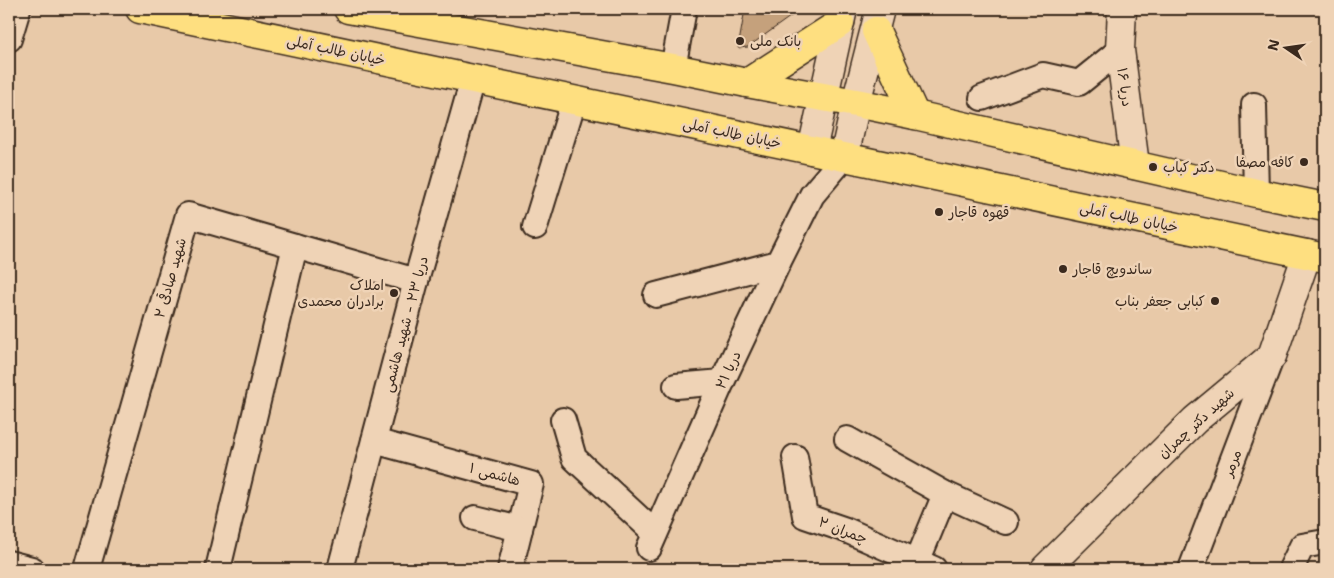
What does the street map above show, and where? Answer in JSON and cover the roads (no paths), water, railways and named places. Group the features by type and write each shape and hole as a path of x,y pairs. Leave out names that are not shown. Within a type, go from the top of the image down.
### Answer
{"main road":[{"name":"خیابان طالب آملی","path":"140,9 1316,256"},
{"path":"353,9 822,96 1325,207"},
{"path":"747,83 841,16"},
{"path":"878,20 914,115"}],"street":[{"path":"9,39 18,9"},
{"path":"673,68 684,9"},
{"name":"دریا ۱۶","path":"1122,9 1120,50 1135,165"},
{"path":"812,150 822,96 841,16"},
{"path":"844,157 878,20"},
{"path":"982,98 1044,75 1079,83 1120,50"},
{"name":"دریا ۲۳ - شهید هاشمی","path":"340,569 416,281 473,79"},
{"path":"534,227 574,100"},
{"path":"1254,104 1256,193"},
{"name":"دریا ۲۱","path":"812,150 812,195"},
{"name":"دریا ۲۱","path":"563,420 574,458 652,540 722,382 812,195 844,157"},
{"name":"شهید صادقی ۲","path":"87,569 188,215 416,281"},
{"path":"218,569 295,246"},
{"path":"1272,356 1316,256"},
{"path":"656,295 778,263"},
{"name":"شهید دکتر چمران","path":"1045,569 1195,420 1272,356"},
{"name":"مرمر","path":"1191,569 1272,356"},
{"path":"676,386 722,382"},
{"path":"847,439 945,494 1006,522"},
{"name":"هاشمی ۱","path":"374,441 531,484 510,569"},
{"name":"چمران ۲","path":"795,457 805,516 846,530 926,566"},
{"path":"926,566 945,494"},
{"path":"475,518 520,529"},
{"path":"1291,569 1302,546 1325,542"},
{"path":"9,563 32,569"}],"place":[{"name":"بانک ملی","path":"740,41"},
{"name":"کافه مصفا","path":"1304,162"},
{"name":"دكتر كباب","path":"1153,167"},
{"name":"قهوه قاجار","path":"939,212"},
{"name":"ساندویچ قاجار","path":"1063,269"},
{"name":"املاک برادران محمدی","path":"394,293"},
{"name":"کبابی جعفر بناب","path":"1215,301"}]}
